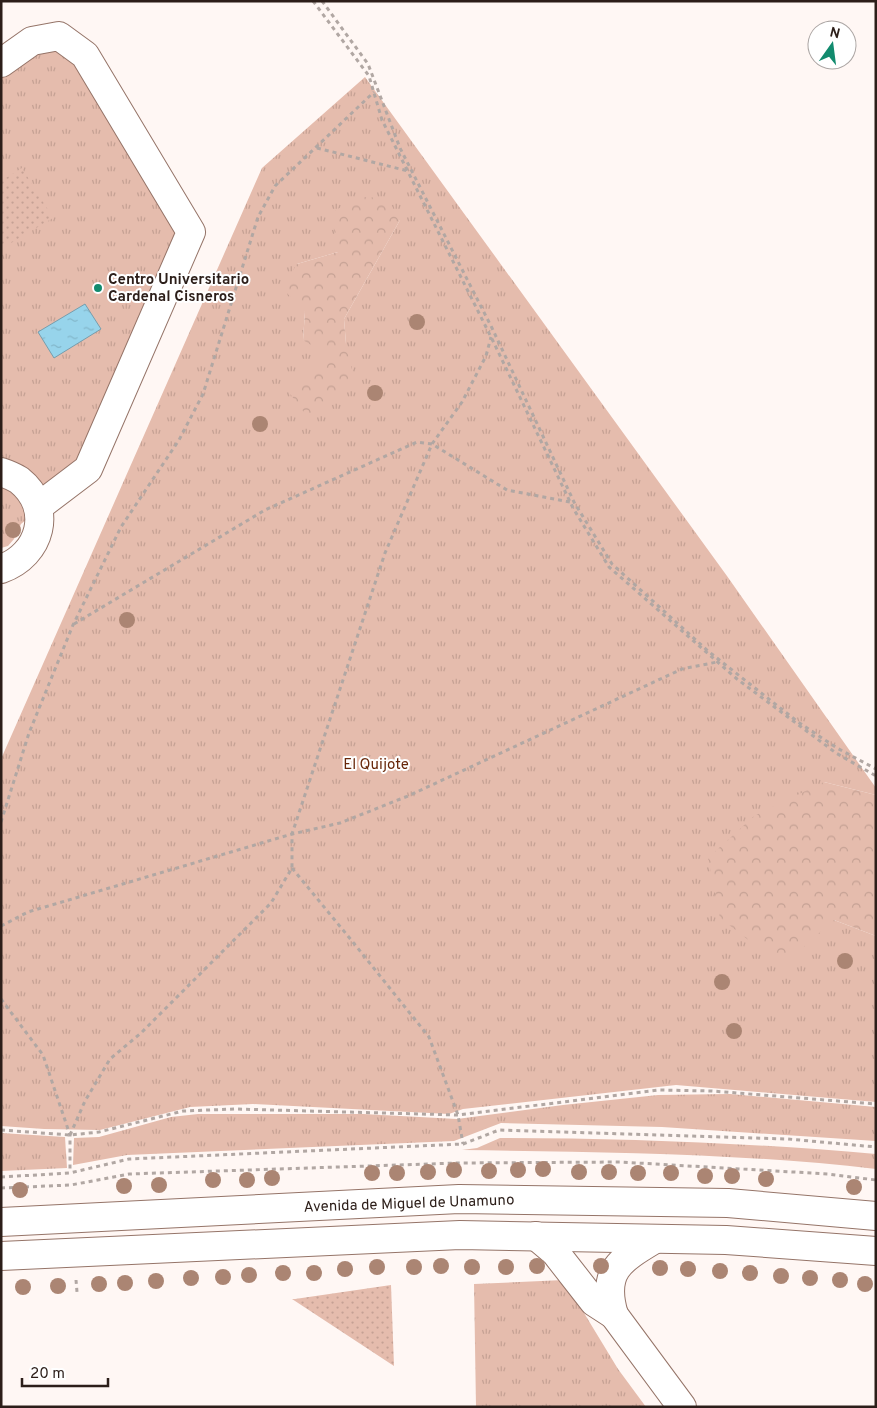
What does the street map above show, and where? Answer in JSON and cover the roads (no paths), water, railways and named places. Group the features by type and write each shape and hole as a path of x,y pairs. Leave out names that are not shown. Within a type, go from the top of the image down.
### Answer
{"street":[{"path":"1,63 32,41 59,36 86,55 192,232 88,469 38,507"},
{"path":"1,472 18,479 30,491 38,507 40,523 36,538 28,552 17,562 1,568"},
{"name":"Avenida de Miguel de Unamuno","path":"1,1222 459,1199 728,1203 876,1216"},
{"path":"1,1256 460,1235 726,1240 876,1251"},
{"path":"536,1236 555,1252 594,1302 614,1315 682,1407"},
{"path":"614,1315 609,1286 613,1272 636,1250 655,1239"}],"water":[{"path":"85,304 101,329 54,358 38,332"}],"place":[{"name":"Centro Universitario Cardenal Cisneros","path":"98,288"}],"park label":[{"name":"El Quijote","path":"376,764"}]}
